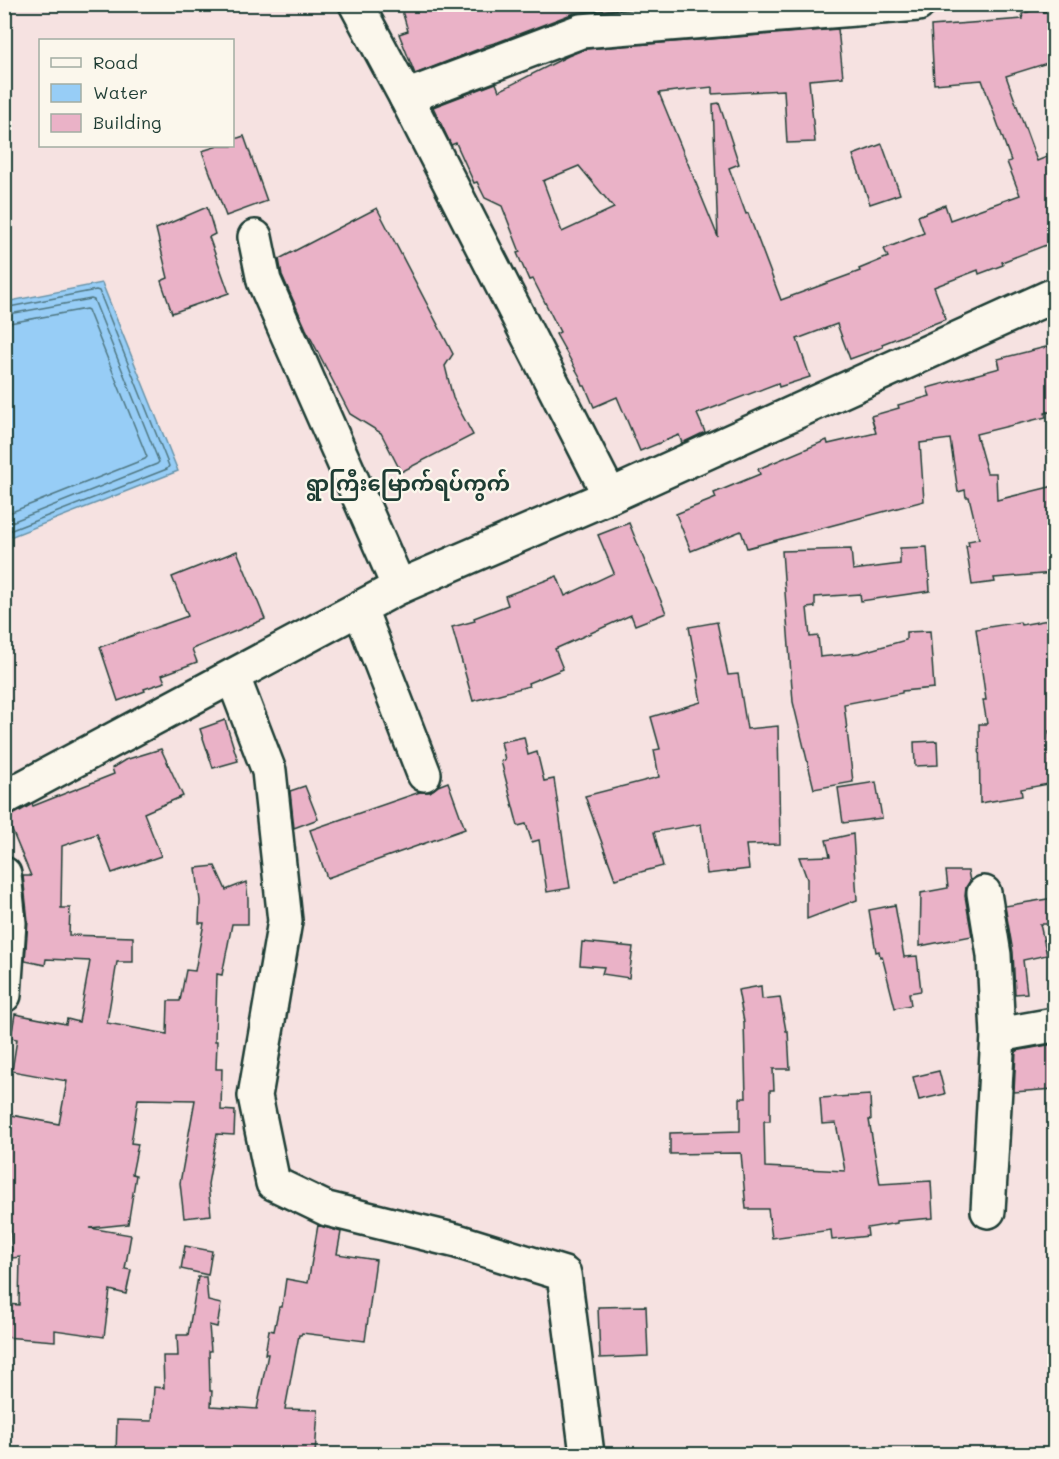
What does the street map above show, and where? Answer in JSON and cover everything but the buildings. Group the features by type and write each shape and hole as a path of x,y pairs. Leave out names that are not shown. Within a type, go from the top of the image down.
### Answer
{"street":[{"path":"356,4 610,496"},
{"path":"406,97 581,31 918,4"},
{"path":"255,237 264,281 399,587"},
{"path":"4,798 399,587 610,496 1054,295"},
{"path":"360,609 424,774"},
{"path":"233,677 269,771 285,921 255,1096 273,1183 327,1209 457,1240 564,1274 587,1455"},
{"path":"4,874 9,923 4,995"},
{"path":"984,894 994,955 998,1035 988,1211"},
{"path":"998,1035 1054,1025"}],"water":[{"path":"102,283 178,471 5,539 5,302"}],"district":[{"name":"ရွာကြီးမြောက်ရပ်ကွက်","path":"408,482"}]}
